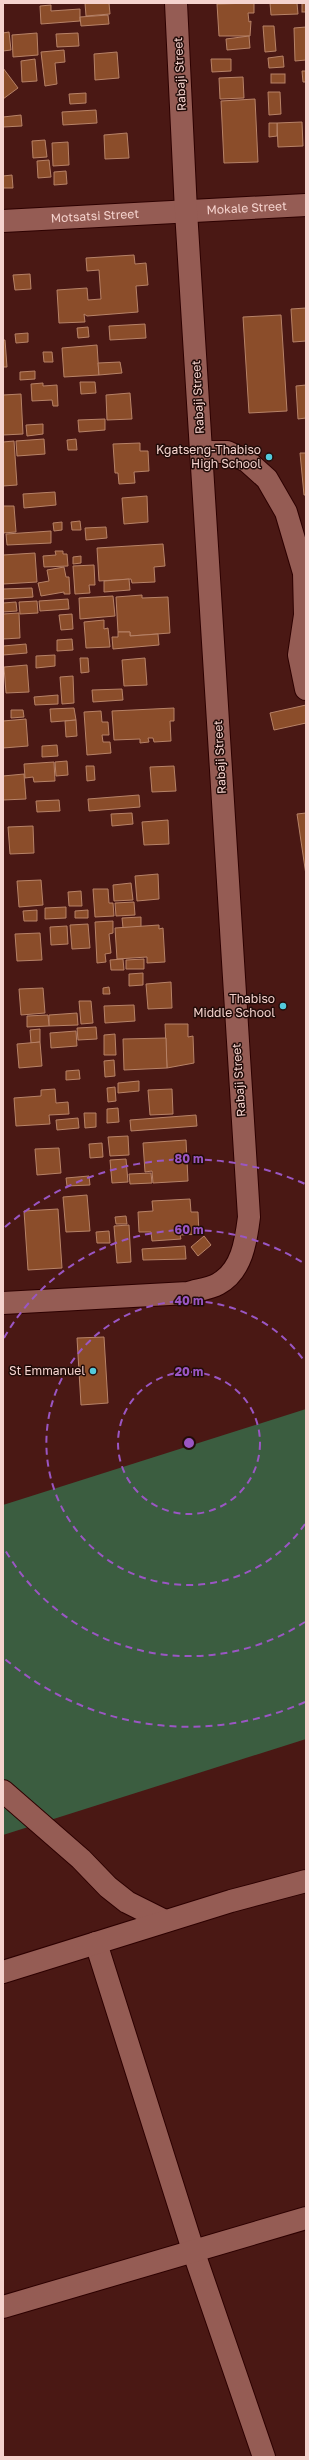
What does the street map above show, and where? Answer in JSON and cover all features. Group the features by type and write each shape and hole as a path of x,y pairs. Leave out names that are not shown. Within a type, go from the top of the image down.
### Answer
{"street":[{"name":"Rabaji Street","path":"3,1303 188,1293 218,1284 230,1275 240,1260 246,1241 249,1217 186,211 176,3"},
{"name":"Mokale Street","path":"186,211 306,205"},
{"name":"Motsatsi Street","path":"3,221 186,211"},
{"path":"201,452 227,452 247,461 267,479 286,512 304,573 305,615 299,655 306,689"},
{"path":"3,1791 81,1859 108,1887 127,1902 165,1921"},
{"path":"3,1972 165,1921 306,1881"},
{"path":"96,1943 194,2253 264,2457"},
{"path":"3,2307 194,2253 306,2218"}],"green space":[{"path":"306,1409 306,1739 3,1835 3,1505"}],"building":[{"path":"85,3 109,3 110,14 86,16"},
{"path":"254,3 254,13 248,13 249,22 251,21 250,36 219,36 217,4"},
{"path":"270,3 297,3 298,14 271,15"},
{"path":"302,3 306,3 306,12 302,12"},
{"path":"51,5 51,11 80,9 80,21 41,24 40,6"},
{"path":"108,15 109,24 81,26 80,17"},
{"path":"263,26 274,26 276,51 265,52"},
{"path":"306,27 306,60 295,61 294,28"},
{"path":"9,32 11,50 3,51 3,33"},
{"path":"37,33 38,55 13,57 12,35"},
{"path":"78,33 79,46 57,47 56,34"},
{"path":"249,36 250,48 227,50 226,39"},
{"path":"64,50 65,62 55,63 57,84 45,86 41,52"},
{"path":"117,52 119,78 95,80 94,54"},
{"path":"283,56 284,67 269,68 268,58"},
{"path":"35,59 37,81 22,82 21,61"},
{"path":"211,59 231,59 231,71 212,72"},
{"path":"3,68 18,88 3,99"},
{"path":"302,71 306,71 306,82 303,82"},
{"path":"271,74 285,74 285,83 271,83"},
{"path":"243,77 244,98 220,99 219,78"},
{"path":"268,92 280,92 281,114 269,115"},
{"path":"86,93 86,103 70,104 69,94"},
{"path":"255,99 258,162 224,163 221,101"},
{"path":"96,110 97,123 63,125 62,112"},
{"path":"21,115 22,126 3,127 3,117"},
{"path":"302,122 303,146 278,147 277,123"},
{"path":"269,123 277,123 277,136 269,137"},
{"path":"127,133 129,158 105,159 104,135"},
{"path":"45,140 47,157 33,158 32,141"},
{"path":"68,142 69,165 53,166 52,143"},
{"path":"49,160 51,177 38,178 37,161"},
{"path":"66,171 67,184 54,185 54,172"},
{"path":"12,175 13,188 3,188 3,176"},
{"path":"134,255 135,264 146,263 148,285 136,286 138,312 87,316 84,314 85,322 59,323 57,290 87,288 88,300 101,299 99,270 87,271 86,258"},
{"path":"30,274 31,289 15,290 13,275"},
{"path":"306,308 306,341 293,342 291,309"},
{"path":"281,315 287,411 249,413 243,317"},
{"path":"145,324 146,338 110,340 109,326"},
{"path":"88,327 89,337 78,338 77,328"},
{"path":"28,333 28,342 16,343 15,334"},
{"path":"3,340 5,340 7,367 3,367"},
{"path":"97,345 99,375 64,377 62,348"},
{"path":"43,352 52,352 53,362 44,362"},
{"path":"120,362 122,373 99,375 98,363"},
{"path":"35,371 35,379 20,380 20,372"},
{"path":"80,382 95,382 96,393 81,394"},
{"path":"43,383 43,386 57,385 58,406 53,406 52,400 32,401 31,384"},
{"path":"306,385 306,418 298,419 296,386"},
{"path":"130,393 132,419 107,420 106,395"},
{"path":"21,394 23,434 3,435 3,395"},
{"path":"105,419 105,430 79,432 78,420"},
{"path":"43,424 43,434 27,436 26,425"},
{"path":"44,439 45,454 17,456 16,441"},
{"path":"76,439 77,450 68,450 67,440"},
{"path":"14,441 17,485 3,486 3,442"},
{"path":"140,443 140,451 148,451 149,471 134,472 135,483 119,484 118,473 115,473 113,444"},
{"path":"300,453 306,453 306,495 304,495"},
{"path":"55,492 56,505 24,508 23,494"},
{"path":"147,496 148,522 124,524 122,498"},
{"path":"3,506 14,506 16,532 3,533"},
{"path":"80,521 81,530 72,530 71,522"},
{"path":"62,522 62,530 54,531 53,523"},
{"path":"106,527 107,538 86,540 85,528"},
{"path":"51,531 51,543 7,545 6,534"},
{"path":"163,544 165,566 154,567 155,582 132,583 131,579 99,581 97,548"},
{"path":"55,551 63,551 63,554 67,554 68,566 44,567 43,556 56,555"},
{"path":"35,553 37,582 3,584 3,555"},
{"path":"81,556 81,563 73,564 73,557"},
{"path":"94,565 95,585 89,585 90,593 75,594 73,566"},
{"path":"64,567 66,577 69,577 70,594 64,594 64,592 41,596 38,583 49,581 47,570"},
{"path":"129,579 130,590 104,592 104,581"},
{"path":"32,588 33,597 3,599 3,589"},
{"path":"142,595 142,598 168,597 170,633 130,636 130,632 118,632 116,597"},
{"path":"113,596 115,616 80,619 79,598"},
{"path":"68,599 69,609 40,611 39,601"},
{"path":"37,601 38,613 20,614 19,602"},
{"path":"16,602 17,611 3,612 3,603"},
{"path":"19,613 20,638 3,639 3,614"},
{"path":"72,614 73,629 61,630 59,615"},
{"path":"104,620 104,629 108,628 110,647 86,648 84,622"},
{"path":"118,632 130,632 130,636 158,634 159,645 113,649 112,637 118,637"},
{"path":"72,639 73,650 57,651 57,640"},
{"path":"26,644 27,653 3,655 3,646"},
{"path":"55,655 55,666 36,668 36,656"},
{"path":"80,658 88,658 89,672 81,673"},
{"path":"145,658 147,685 124,686 122,660"},
{"path":"27,665 29,692 6,693 4,667"},
{"path":"73,676 74,703 62,704 60,677"},
{"path":"122,689 123,700 93,702 92,690"},
{"path":"58,695 58,704 35,705 34,697"},
{"path":"306,705 306,723 274,730 270,713"},
{"path":"74,708 76,720 51,722 50,709"},
{"path":"174,708 174,721 170,721 171,741 154,742 153,738 148,738 149,742 140,743 140,739 114,740 112,711"},
{"path":"11,710 23,710 24,717 11,718"},
{"path":"101,711 102,722 108,722 109,735 102,735 103,742 110,742 111,753 87,755 84,712"},
{"path":"26,719 28,746 3,748 3,721"},
{"path":"76,720 77,736 66,737 65,721"},
{"path":"57,745 58,756 42,757 42,746"},
{"path":"67,761 68,775 56,776 55,762"},
{"path":"54,762 55,781 34,782 33,777 25,778 24,764"},
{"path":"86,766 94,766 95,780 87,781"},
{"path":"174,766 176,791 152,792 150,767"},
{"path":"24,774 26,799 3,800 3,776"},
{"path":"139,795 140,807 89,811 88,799"},
{"path":"59,800 60,811 37,812 36,801"},
{"path":"132,813 133,824 112,826 111,814"},
{"path":"306,813 306,875 297,814"},
{"path":"168,820 169,844 144,845 142,822"},
{"path":"33,826 34,853 10,854 8,827"},
{"path":"158,874 159,899 137,901 135,876"},
{"path":"41,880 43,905 19,907 17,881"},
{"path":"131,883 133,900 114,901 113,885"},
{"path":"93,889 108,889 109,903 113,903 114,916 95,917"},
{"path":"81,891 82,906 69,906 68,892"},
{"path":"134,902 135,915 116,916 115,903"},
{"path":"66,907 66,918 45,919 45,908"},
{"path":"37,910 37,921 24,921 23,911"},
{"path":"88,910 88,918 75,918 75,911"},
{"path":"141,917 141,927 123,928 122,918"},
{"path":"113,921 113,933 109,934 111,953 105,954 106,962 97,963 95,922"},
{"path":"88,924 90,948 72,949 70,925"},
{"path":"159,925 159,929 163,928 165,962 147,963 147,957 117,959 115,928"},
{"path":"67,926 68,944 51,945 50,927"},
{"path":"40,933 42,960 17,961 15,934"},
{"path":"123,959 124,970 111,970 110,960"},
{"path":"144,959 144,969 126,969 126,960"},
{"path":"143,973 143,985 129,986 129,974"},
{"path":"171,982 172,1008 148,1009 146,984"},
{"path":"109,987 110,994 103,994 103,988"},
{"path":"43,988 45,1013 21,1015 19,989"},
{"path":"79,1001 91,1001 93,1023 81,1024"},
{"path":"134,1005 135,1021 105,1023 104,1006"},
{"path":"77,1013 78,1025 49,1026 49,1015"},
{"path":"48,1015 49,1026 27,1027 27,1016"},
{"path":"165,1024 188,1024 188,1037 193,1036 194,1063 167,1068"},
{"path":"96,1027 97,1039 78,1040 77,1028"},
{"path":"40,1029 40,1042 31,1043 30,1030"},
{"path":"76,1031 77,1046 51,1048 50,1033"},
{"path":"115,1034 116,1055 104,1055 104,1035"},
{"path":"166,1038 167,1068 124,1070 123,1039"},
{"path":"40,1042 42,1066 19,1068 17,1044"},
{"path":"114,1060 115,1076 105,1077 104,1061"},
{"path":"79,1070 80,1079 66,1080 66,1071"},
{"path":"139,1081 139,1091 118,1093 118,1083"},
{"path":"115,1087 116,1101 108,1102 107,1088"},
{"path":"55,1089 56,1103 68,1102 69,1114 49,1115 50,1124 16,1126 14,1098 41,1096 41,1090"},
{"path":"172,1089 173,1114 150,1115 148,1090"},
{"path":"118,1108 119,1122 107,1123 107,1109"},
{"path":"84,1113 96,1113 96,1127 85,1128"},
{"path":"196,1115 197,1126 131,1131 130,1120"},
{"path":"78,1118 79,1128 57,1130 56,1120"},
{"path":"128,1136 129,1155 110,1156 108,1137"},
{"path":"186,1140 188,1181 153,1183 152,1171 145,1172 143,1143"},
{"path":"102,1143 103,1157 90,1158 89,1144"},
{"path":"59,1148 61,1173 37,1175 35,1149"},
{"path":"126,1159 128,1182 112,1183 110,1160"},
{"path":"151,1173 152,1183 130,1184 129,1174"},
{"path":"89,1176 90,1185 67,1186 66,1178"},
{"path":"87,1195 90,1231 66,1232 63,1197"},
{"path":"190,1199 191,1212 198,1212 199,1234 180,1235 181,1239 152,1241 151,1232 139,1232 138,1212 153,1211 152,1201"},
{"path":"58,1209 62,1268 28,1270 24,1211"},
{"path":"126,1216 127,1224 116,1224 115,1217"},
{"path":"129,1225 131,1262 117,1263 114,1226"},
{"path":"109,1231 110,1243 97,1243 96,1232"},
{"path":"204,1236 211,1245 198,1256 191,1247"},
{"path":"185,1246 186,1259 143,1260 142,1249"},
{"name":"St Emmanuel","path":"104,1337 108,1403 81,1405 77,1338"}],"place":[{"name":"Kgatseng-Thabiso High School","path":"269,457"},
{"name":"Thabiso Middle School","path":"283,1006"},
{"name":"St Emmanuel","path":"93,1371"}]}
